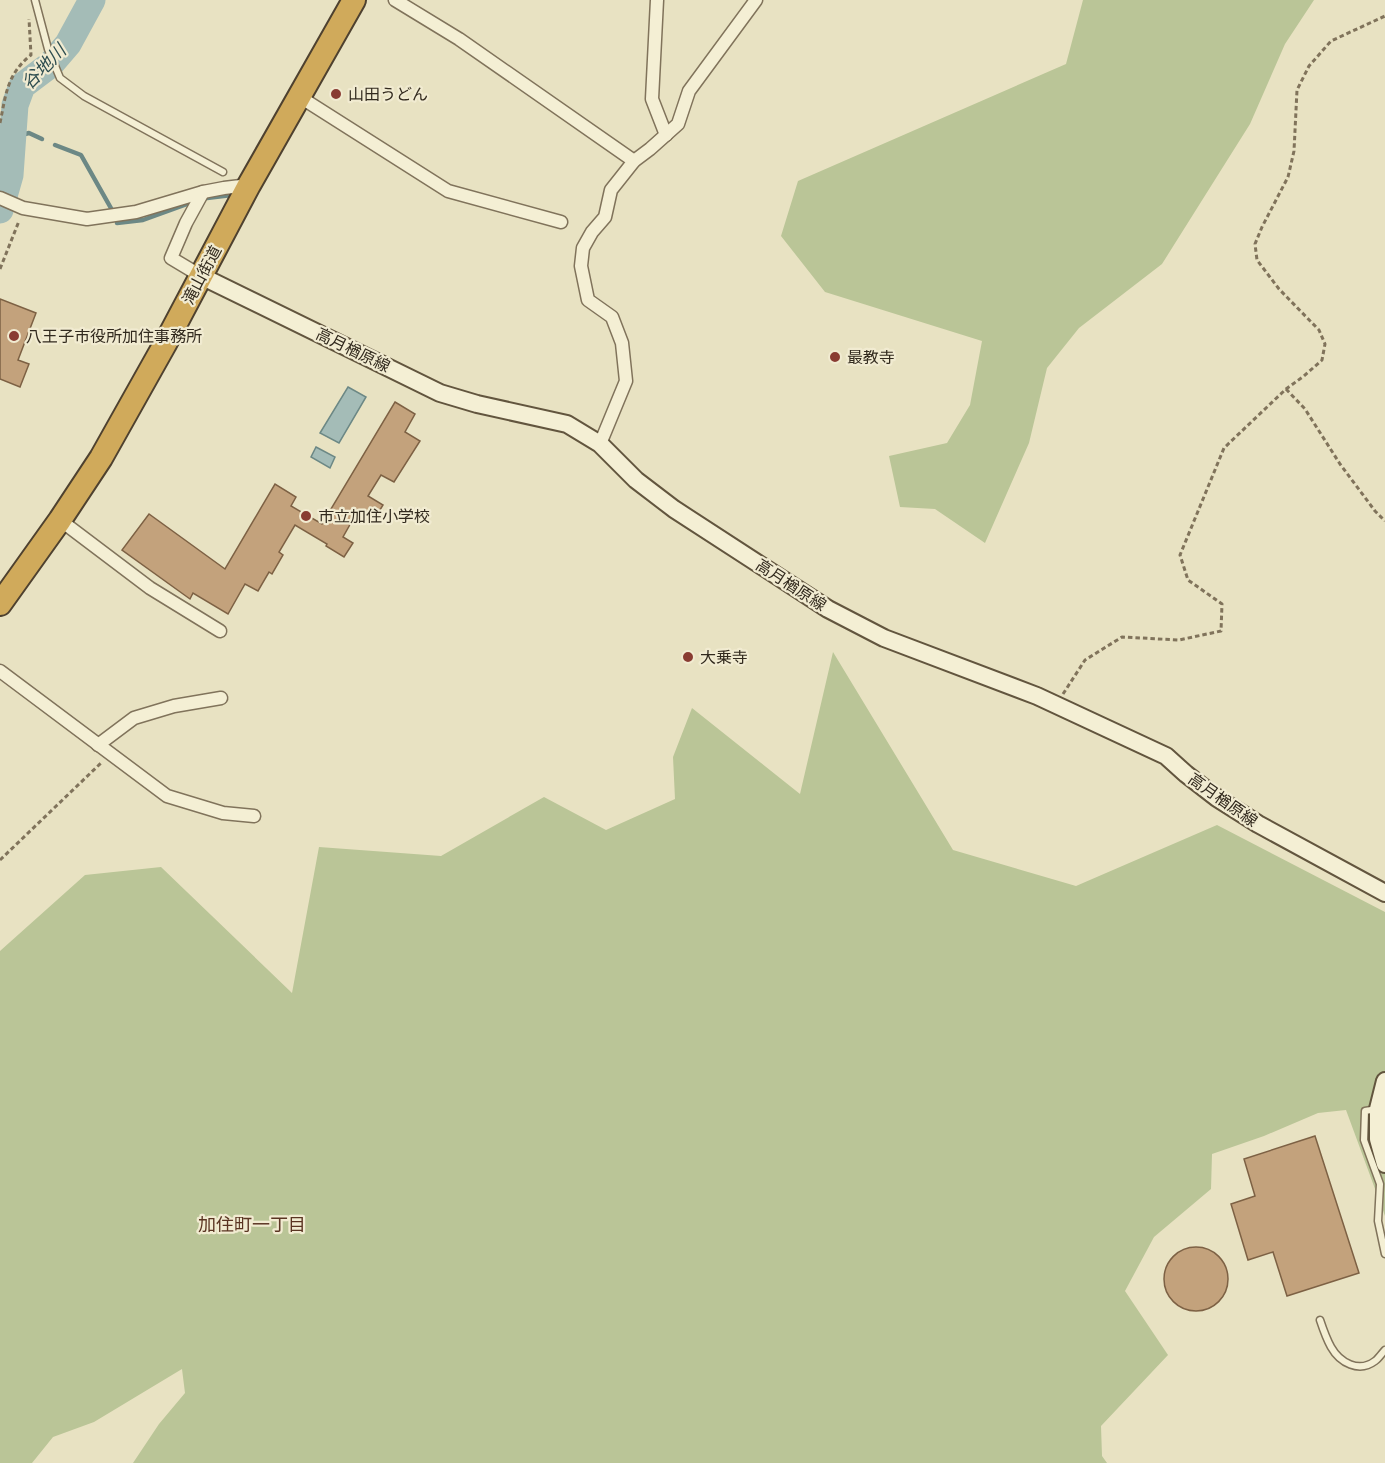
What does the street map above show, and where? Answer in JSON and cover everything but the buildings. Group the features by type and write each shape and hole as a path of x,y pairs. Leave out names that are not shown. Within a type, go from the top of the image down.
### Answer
{"highway":[{"name":"滝山街道","path":"0,604 60,520 100,458 165,344 249,185 354,0"}],"main road":[{"name":"高月楢原線","path":"201,276 440,393 477,405 567,424 600,444 636,480 674,509 828,609 884,638 1037,696 1166,756 1216,798 1258,824 1385,893"},
{"path":"1385,1081 1378,1109 1378,1139 1385,1164"}],"street":[{"path":"395,0 459,39 634,161"},
{"path":"657,0 652,99 666,135"},
{"path":"600,444 626,381 622,343 612,317 588,300 581,266 583,248 592,232 605,217 611,190 634,161 678,124 689,91 756,0"},
{"path":"300,97 448,191 561,222"},
{"path":"0,198 20,206 87,219 136,212 203,192 249,185"},
{"path":"201,276 171,258 203,192"},
{"path":"60,520 150,588 220,631"},
{"path":"0,671 167,796 224,813 254,816"},
{"path":"98,746 134,718 174,706 221,698"}],"lane":[{"path":"34,0 48,49 60,78 84,96 224,172"},
{"path":"1378,1109 1365,1111 1364,1140 1380,1184 1377,1221 1385,1254"},
{"path":"1320,1320 1331,1347 1341,1360 1353,1366 1366,1366 1376,1360 1385,1350"}],"path":[{"path":"0,123 12,75 31,55 28,15"},
{"path":"1056,705 1085,660 1122,637 1179,640 1221,631 1222,604 1188,580 1180,555 1224,448 1286,389 1322,360 1325,344 1319,330 1279,290 1257,260 1255,244 1288,177 1294,151 1297,90 1309,66 1332,41 1385,16"},
{"path":"0,269 20,206"},
{"path":"1286,389 1305,409 1340,464 1385,521"},
{"path":"0,860 110,754"}],"green space":[{"path":"1083,0 1314,0 1285,44 1250,124 1162,264 1079,328 1047,368 1029,443 985,543 935,509 900,507 889,456 947,443 970,405 982,341 825,292 781,236 798,181 1066,64"},
{"path":"833,652 953,850 1076,886 1217,825 1385,912 1385,1216 1346,1110 1318,1113 1264,1136 1212,1154 1211,1189 1154,1237 1125,1291 1168,1355 1101,1426 1102,1456 1107,1463 133,1463 159,1424 185,1393 182,1369 94,1422 53,1437 32,1463 0,1463 0,951 85,875 161,867 292,993 319,847 441,856 544,797 606,830 675,799 673,757 692,708 800,794"}],"water":[{"path":"348,387 366,397 339,443 320,433"},
{"path":"316,447 335,457 330,468 311,457"}],"waterway":[{"name":"谷地川","path":"0,210 10,175 15,105 22,86 50,65 68,44 92,0"},
{"path":"13,137 29,133 42,139"},
{"path":"55,145 81,155 112,210"},
{"path":"207,198 232,195"},
{"path":"117,223 143,220 190,203"}],"place":[{"name":"山田うどん","path":"336,94"},
{"name":"八王子市役所加住事務所","path":"14,336"},
{"name":"最教寺","path":"835,357"},
{"name":"市立加住小学校","path":"306,516"},
{"name":"大乗寺","path":"688,657"}],"district":[{"name":"加住町一丁目","path":"252,1225"}]}
